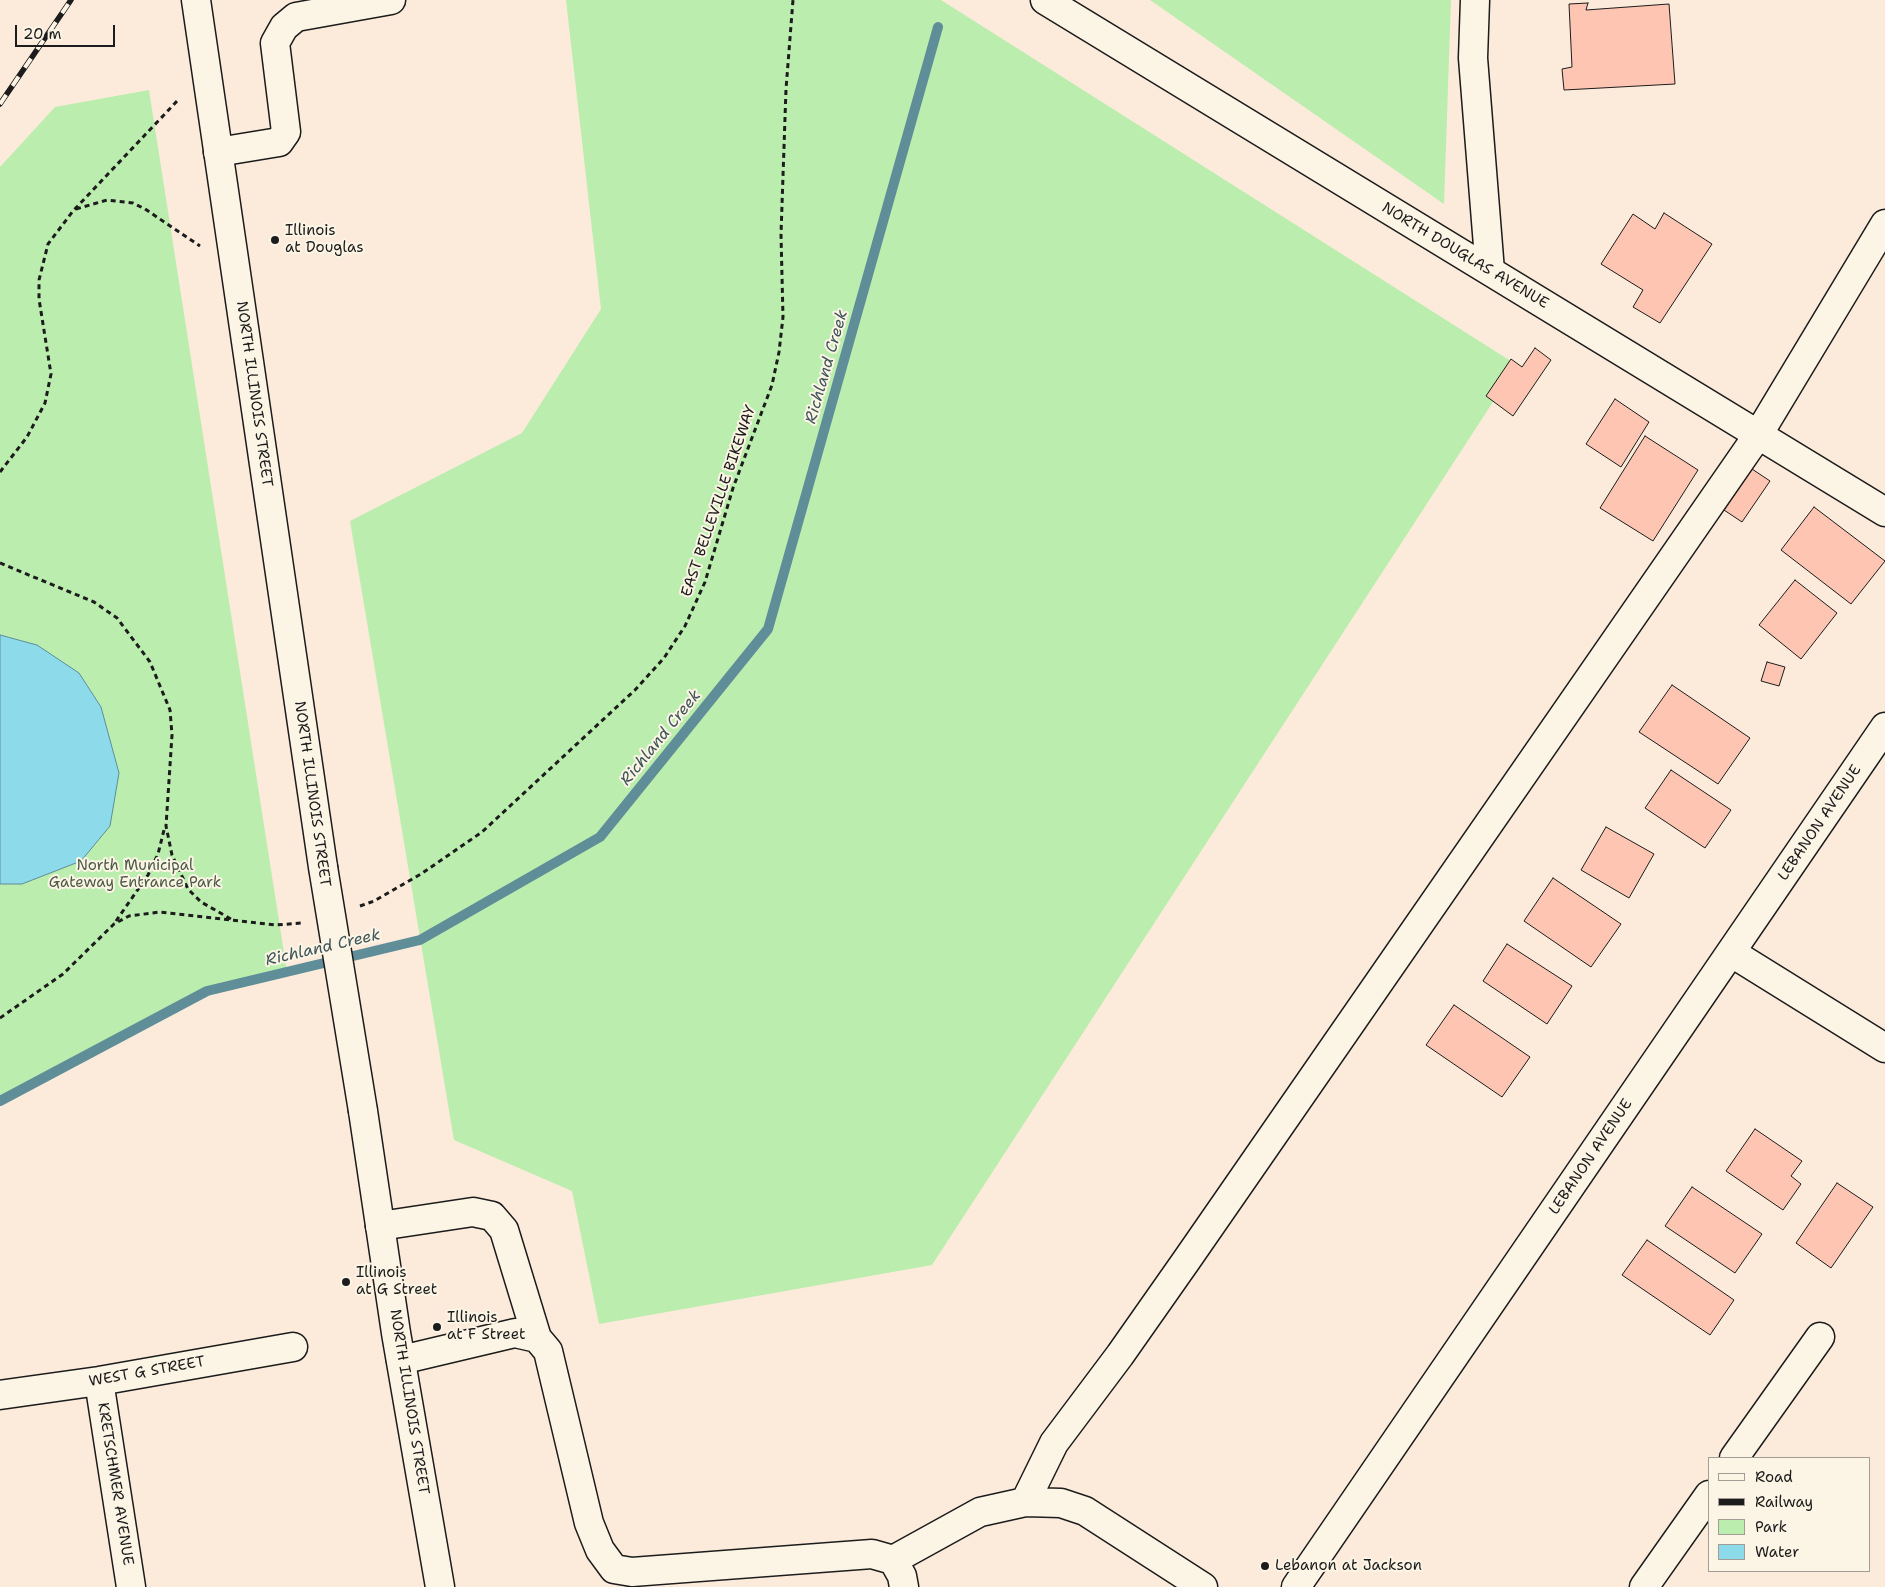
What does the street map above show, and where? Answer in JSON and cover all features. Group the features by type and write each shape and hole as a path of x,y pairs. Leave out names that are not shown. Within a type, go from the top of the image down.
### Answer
{"main road":[{"name":"NORTH ILLINOIS STREET","path":"196,0 323,867 364,1111 401,1360 440,1587"},
{"path":"218,152 278,142 286,132 275,44 284,27 296,17 391,0"},
{"name":"NORTH DOUGLAS AVENUE","path":"1045,0 1885,512"},
{"path":"1474,0 1473,58 1490,270"},
{"path":"1025,1502 1054,1443 1170,1284 1758,435 1885,224"},
{"name":"LEBANON AVENUE","path":"1296,1587 1884,732"},
{"path":"1732,953 1885,1048"},
{"path":"380,1226 473,1212 492,1216 504,1230 537,1338 548,1351 589,1523 600,1550 614,1569 632,1572 872,1554 893,1560 902,1576 904,1587"},
{"path":"401,1360 514,1333 537,1338"},
{"path":"1735,1457 1820,1337"},
{"name":"WEST G STREET","path":"0,1395 99,1381 293,1347"},
{"name":"KRETSCHMER AVENUE","path":"99,1381 131,1587"},
{"path":"1644,1587 1708,1495"},
{"path":"893,1560 980,1512 1025,1502 1061,1503 1085,1511 1203,1587"}],"path":[{"name":"EAST BELLEVILLE BIKEWAY","path":"358,907 374,901 420,874 482,832 635,690 664,658 685,626 708,574 733,488 772,385 779,352 783,317 781,234 785,99 793,0"},
{"path":"0,472 27,437 45,403 51,374 39,299 39,280 48,244 73,211 157,120"},
{"path":"73,211 107,200 133,203 145,209 236,271"},
{"path":"0,563 94,602 117,618 150,662 170,710 172,735 166,826 158,854 148,875 114,924 63,974 0,1018"},
{"path":"166,826 172,854 188,889 201,902 234,921"},
{"path":"114,924 135,914 160,912 275,925 307,923"}],"green space":[{"path":"566,0 941,0 1517,365 932,1265 599,1324 572,1191 454,1140 350,521 522,433 601,309"},
{"path":"1150,0 1451,0 1444,204"},
{"name":"North Municipal Gateway Entrance Park","path":"149,90 287,972 207,991 0,1101 0,167 55,107"}],"water":[{"path":"0,635 37,645 79,673 101,707 119,773 110,826 81,861 22,884 0,884"}],"building":[{"path":"1588,3 1586,10 1669,4 1675,84 1564,90 1562,69 1572,67 1569,4"},
{"path":"1664,213 1712,244 1660,323 1633,307 1643,290 1601,264 1633,214 1655,229"},
{"path":"1535,348 1551,360 1513,416 1486,396 1511,359 1522,367"},
{"path":"1615,399 1649,422 1621,467 1586,444"},
{"path":"1645,436 1698,470 1653,541 1600,508"},
{"path":"1752,469 1770,481 1742,522 1724,510"},
{"path":"1814,507 1885,561 1851,604 1781,550"},
{"path":"1795,580 1837,613 1801,659 1759,625"},
{"path":"1767,662 1785,667 1779,686 1761,681"},
{"path":"1672,685 1750,738 1718,784 1639,732"},
{"path":"1671,770 1731,810 1705,848 1645,808"},
{"path":"1606,827 1654,854 1629,898 1581,870"},
{"path":"1553,878 1621,924 1591,967 1524,921"},
{"path":"1507,944 1572,986 1547,1024 1483,981"},
{"path":"1454,1005 1530,1057 1502,1097 1426,1045"},
{"path":"1755,1129 1802,1161 1791,1176 1801,1184 1783,1210 1726,1171"},
{"path":"1837,1183 1873,1207 1831,1268 1796,1243"},
{"path":"1692,1187 1762,1234 1735,1273 1665,1226"},
{"path":"1647,1240 1734,1300 1710,1335 1622,1275"}],"waterway":[{"name":"Richland Creek","path":"0,1101 207,991 420,940 600,837 768,629 938,27"}],"railway":[{"path":"0,104 71,0"}],"place":[{"name":"Illinois at Douglas","path":"275,240"},
{"name":"Illinois at G Street","path":"346,1282"},
{"name":"Illinois at F Street","path":"437,1327"},
{"name":"Lebanon at Jackson","path":"1265,1566"}]}
